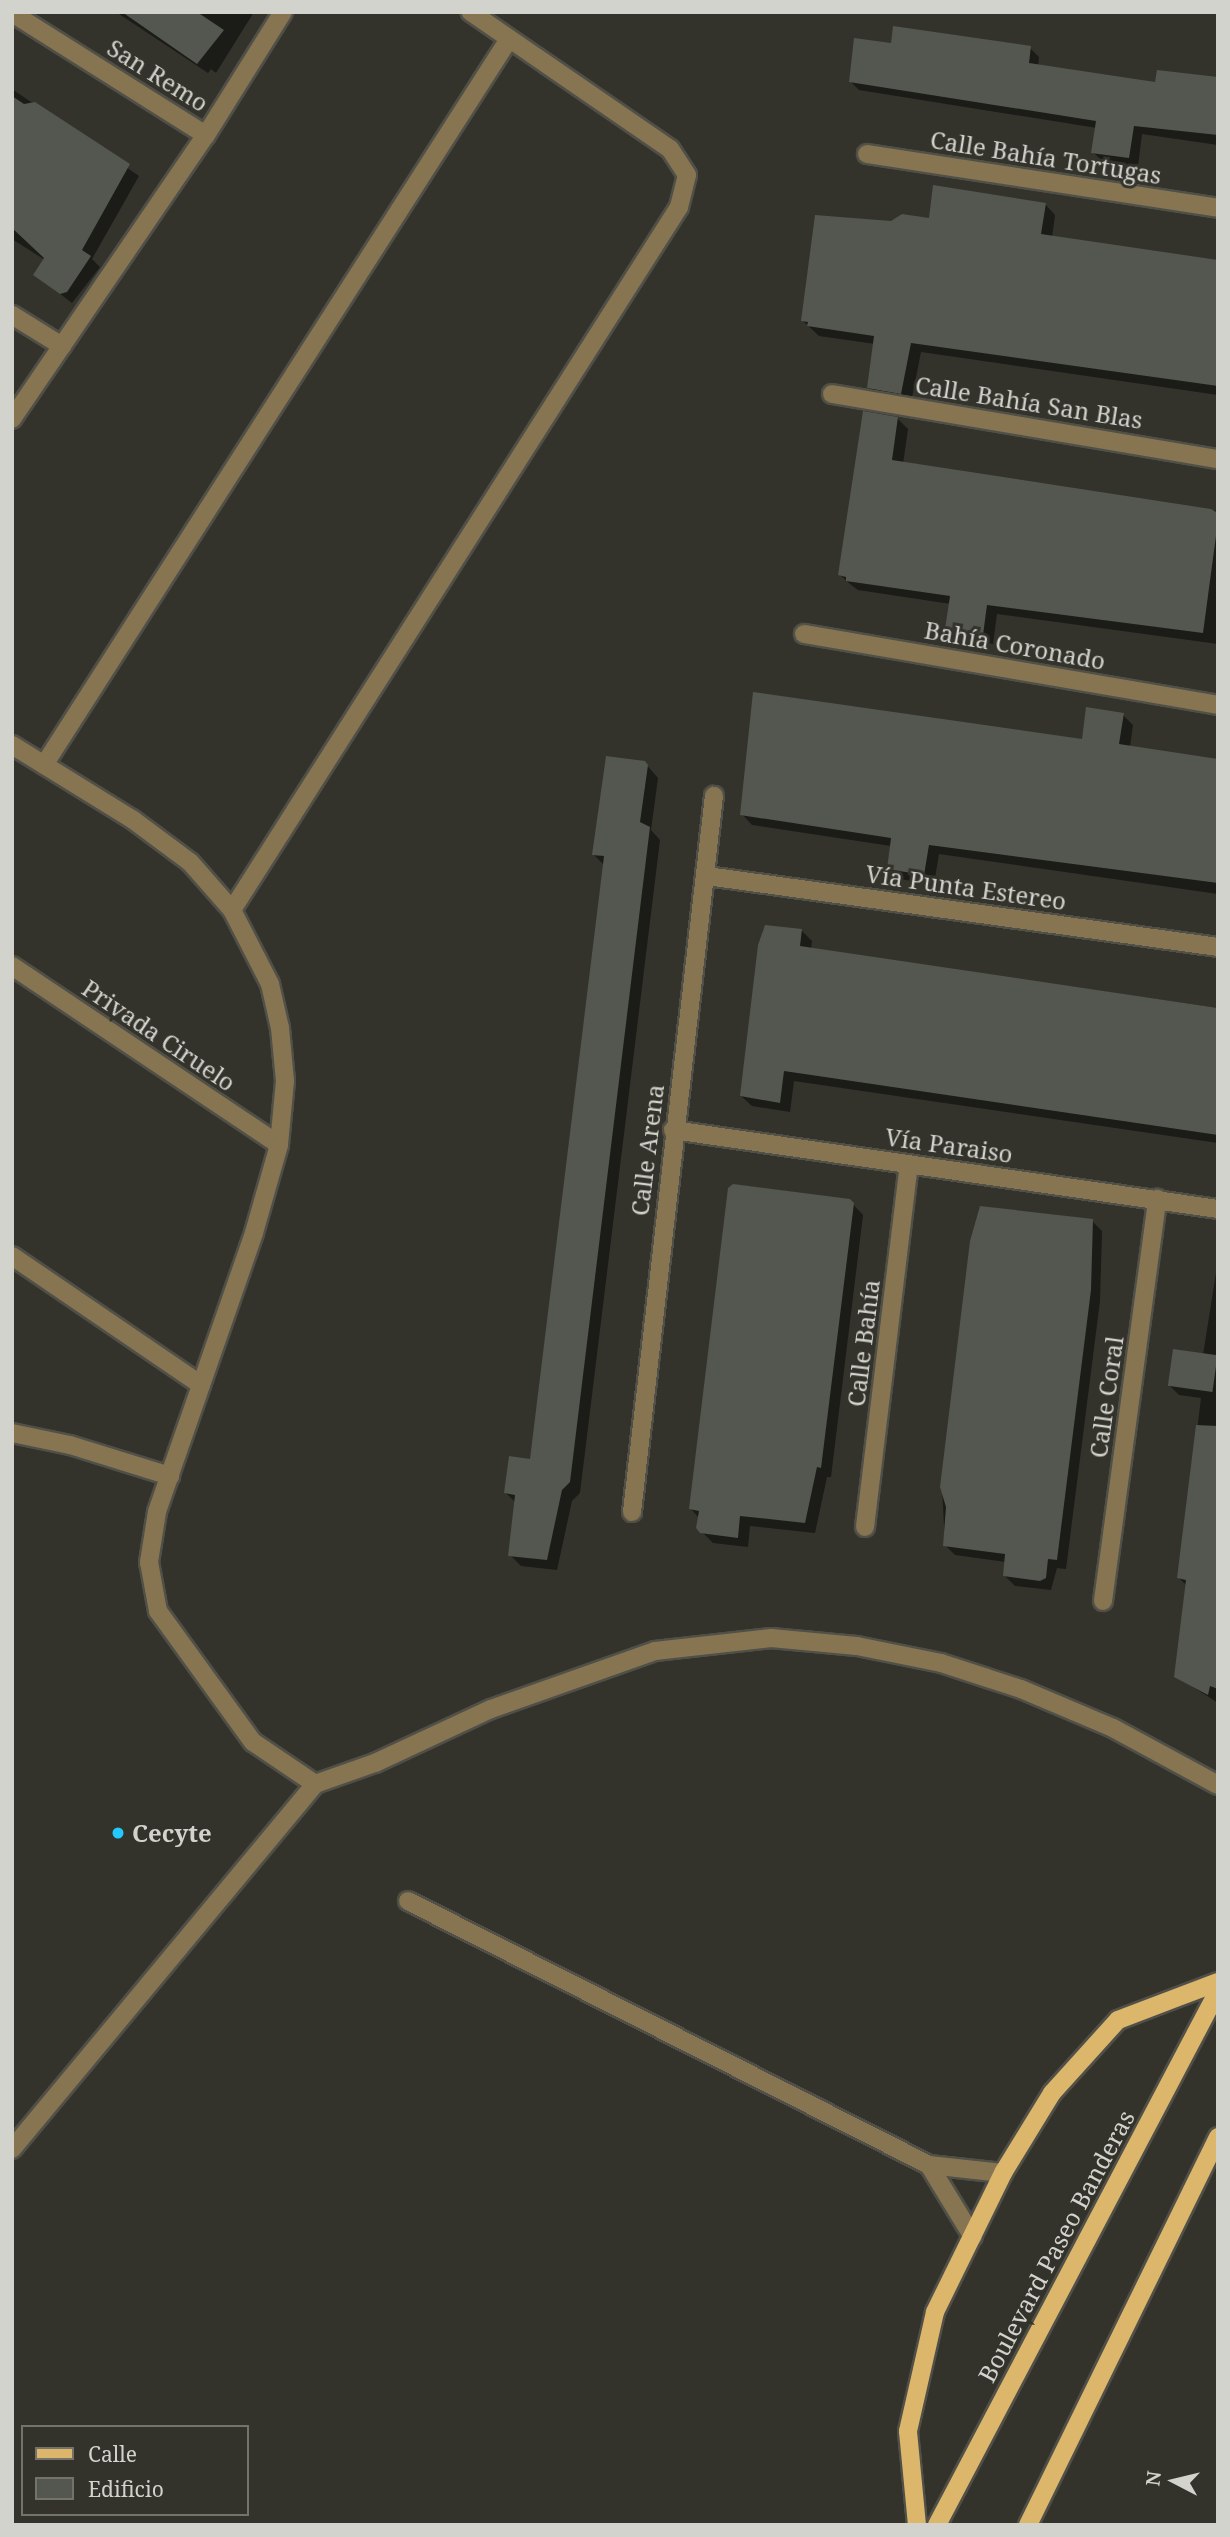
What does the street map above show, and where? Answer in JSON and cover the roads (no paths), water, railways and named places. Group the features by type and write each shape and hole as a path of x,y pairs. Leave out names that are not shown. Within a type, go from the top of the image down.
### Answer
{"main road":[{"path":"917,2525 908,2431 935,2312 1003,2173 1052,2092 1118,2020 1218,1982"},
{"name":"Boulevard Paseo Banderas","path":"937,2525 1218,1991"},
{"path":"1028,2525 1218,2137"}],"street":[{"path":"12,419 206,135 283,12"},
{"path":"232,910 679,207 687,175 670,149 471,12"},
{"name":"San Remo","path":"12,13 206,135"},
{"path":"44,765 509,38"},
{"name":"Calle Bahía Tortugas","path":"867,154 1218,208"},
{"path":"12,314 62,346"},
{"name":"Calle Bahía San Blas","path":"832,394 1218,459"},
{"name":"Bahía Coronado","path":"804,634 1218,705"},
{"path":"12,745 132,819 190,862 232,910 270,984 281,1027 285,1081 279,1145 157,1512 149,1562 158,1611 253,1742 315,1784"},
{"name":"Calle Arena","path":"632,1511 673,1130 707,876 714,796"},
{"name":"Vía Punta Estereo","path":"707,876 1218,947"},
{"name":"Privada Ciruelo","path":"12,966 279,1145"},
{"name":"Vía Paraiso","path":"673,1130 1218,1209"},
{"name":"Calle Bahía","path":"865,1527 909,1165"},
{"name":"Calle Coral","path":"1104,1601 1157,1199"},
{"path":"12,1256 201,1385"},
{"path":"12,1433 70,1445 170,1476"},
{"path":"12,2149 315,1784 374,1763 491,1709 655,1651 771,1637 857,1646 952,1666 1113,1728 1218,1785"},
{"path":"408,1901 929,2165 1003,2173"},
{"path":"929,2165 973,2237"}],"place":[{"name":"Cecyte","path":"118,1833"}]}
